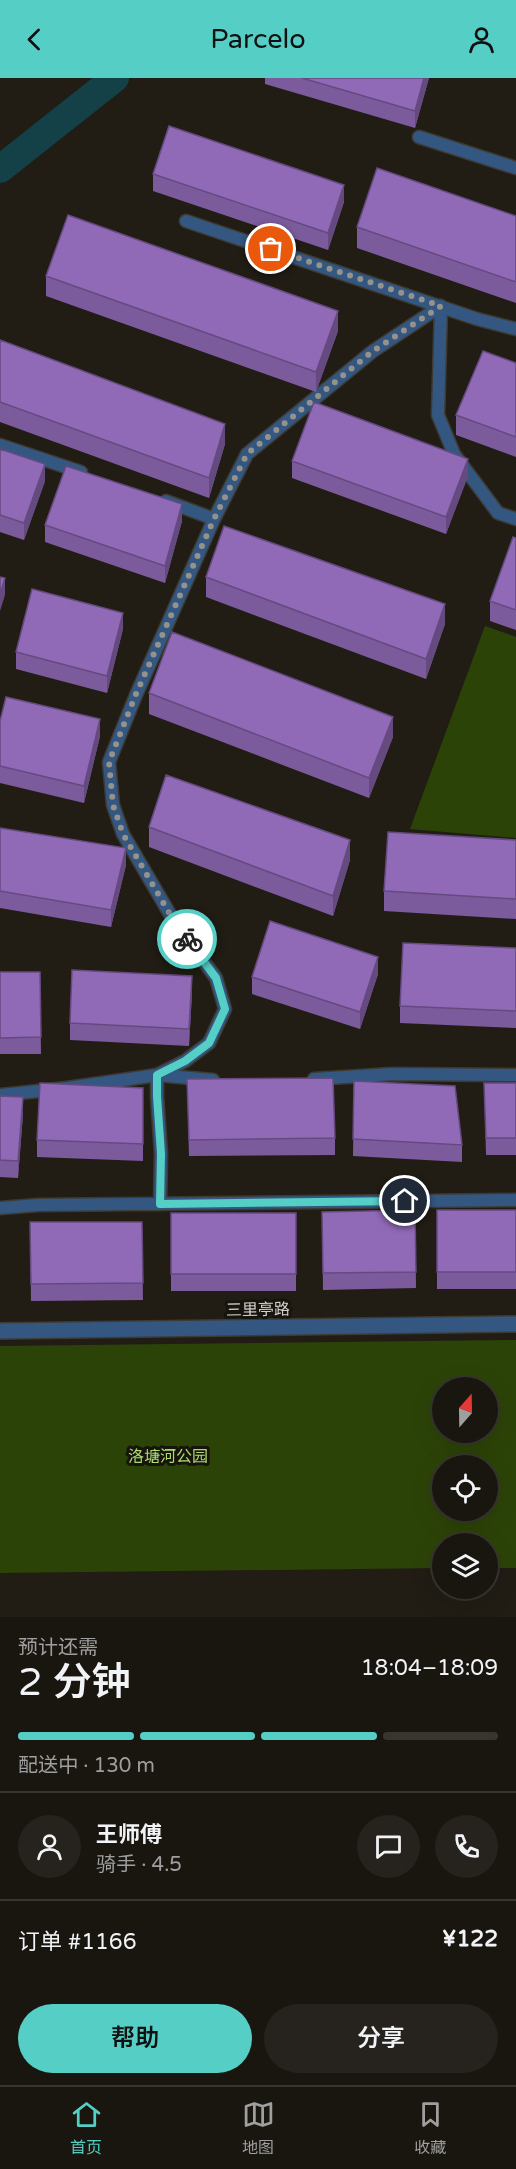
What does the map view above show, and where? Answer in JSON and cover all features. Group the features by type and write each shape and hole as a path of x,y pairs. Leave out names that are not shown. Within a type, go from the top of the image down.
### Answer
{"street":[{"name":"三里亭路","path":"0,1331 516,1324"}],"lane":[{"path":"418,137 516,168"},
{"path":"186,221 516,329"},
{"path":"441,306 438,414 454,454 498,513 516,519"},
{"path":"157,1075 185,1061 209,1043 225,1009 216,978 174,921 123,834 113,805 109,762 136,694 214,519 247,454 373,351 441,306"},
{"path":"0,445 90,475"},
{"path":"158,498 214,519"},
{"path":"297,1080 392,1074 516,1075"},
{"path":"157,1075 161,1154 160,1204"},
{"path":"0,1095 157,1075 226,1082"},
{"path":"0,1208 38,1205 516,1200"}],"green space":[{"path":"485,626 516,637 516,838 410,829"},
{"name":"洛塘河公园","path":"516,1340 516,1568 498,1568 498,1533 432,1533 432,1568 0,1573 0,1346"}],"building":[{"path":"302,78 424,78 415,111"},
{"path":"169,126 344,185 328,233 153,174"},
{"path":"377,168 516,216 516,282 357,227"},
{"path":"68,215 338,311 316,372 46,276"},
{"path":"0,340 225,424 209,478 0,402"},
{"path":"483,351 516,363 516,437 456,415"},
{"path":"314,402 468,459 446,517 292,461"},
{"path":"0,449 45,464 24,523 0,515"},
{"path":"66,466 182,504 165,566 45,525"},
{"path":"224,526 445,604 426,659 206,577"},
{"path":"513,537 516,538 516,610 490,601"},
{"path":"0,577 5,578 0,594"},
{"path":"32,589 123,613 107,676 16,652"},
{"path":"172,632 393,717 369,778 149,693"},
{"path":"6,697 100,719 84,786 0,766 0,721"},
{"path":"166,775 350,840 333,896 149,827"},
{"path":"0,828 126,848 111,910 0,891"},
{"path":"388,832 516,840 516,899 384,891"},
{"path":"270,921 378,957 360,1012 252,977"},
{"path":"403,943 516,948 516,1011 400,1006"},
{"path":"72,970 192,976 189,1029 70,1023"},
{"path":"0,972 40,972 41,1037 0,1038"},
{"path":"333,1078 335,1138 189,1140 187,1079"},
{"path":"354,1081 455,1086 462,1145 353,1139"},
{"path":"40,1083 143,1088 143,1144 37,1140"},
{"path":"484,1083 516,1083 516,1138 486,1138"},
{"path":"0,1096 23,1097 18,1161 0,1160"},
{"path":"415,1210 416,1272 323,1273 322,1212"},
{"path":"437,1210 516,1210 516,1272 437,1272"},
{"path":"171,1213 296,1213 296,1274 171,1274"},
{"path":"30,1222 142,1222 143,1283 31,1284"}],"waterway":[{"path":"0,169 115,78"}],"way so far":[{"path":"187,939 123,834 113,805 109,762 136,694 214,519 247,454 373,351 441,306 271,249"}],"route":[{"path":"187,939 216,978 225,1009 209,1043 185,1061 157,1075 161,1154 160,1204 405,1201"}]}
